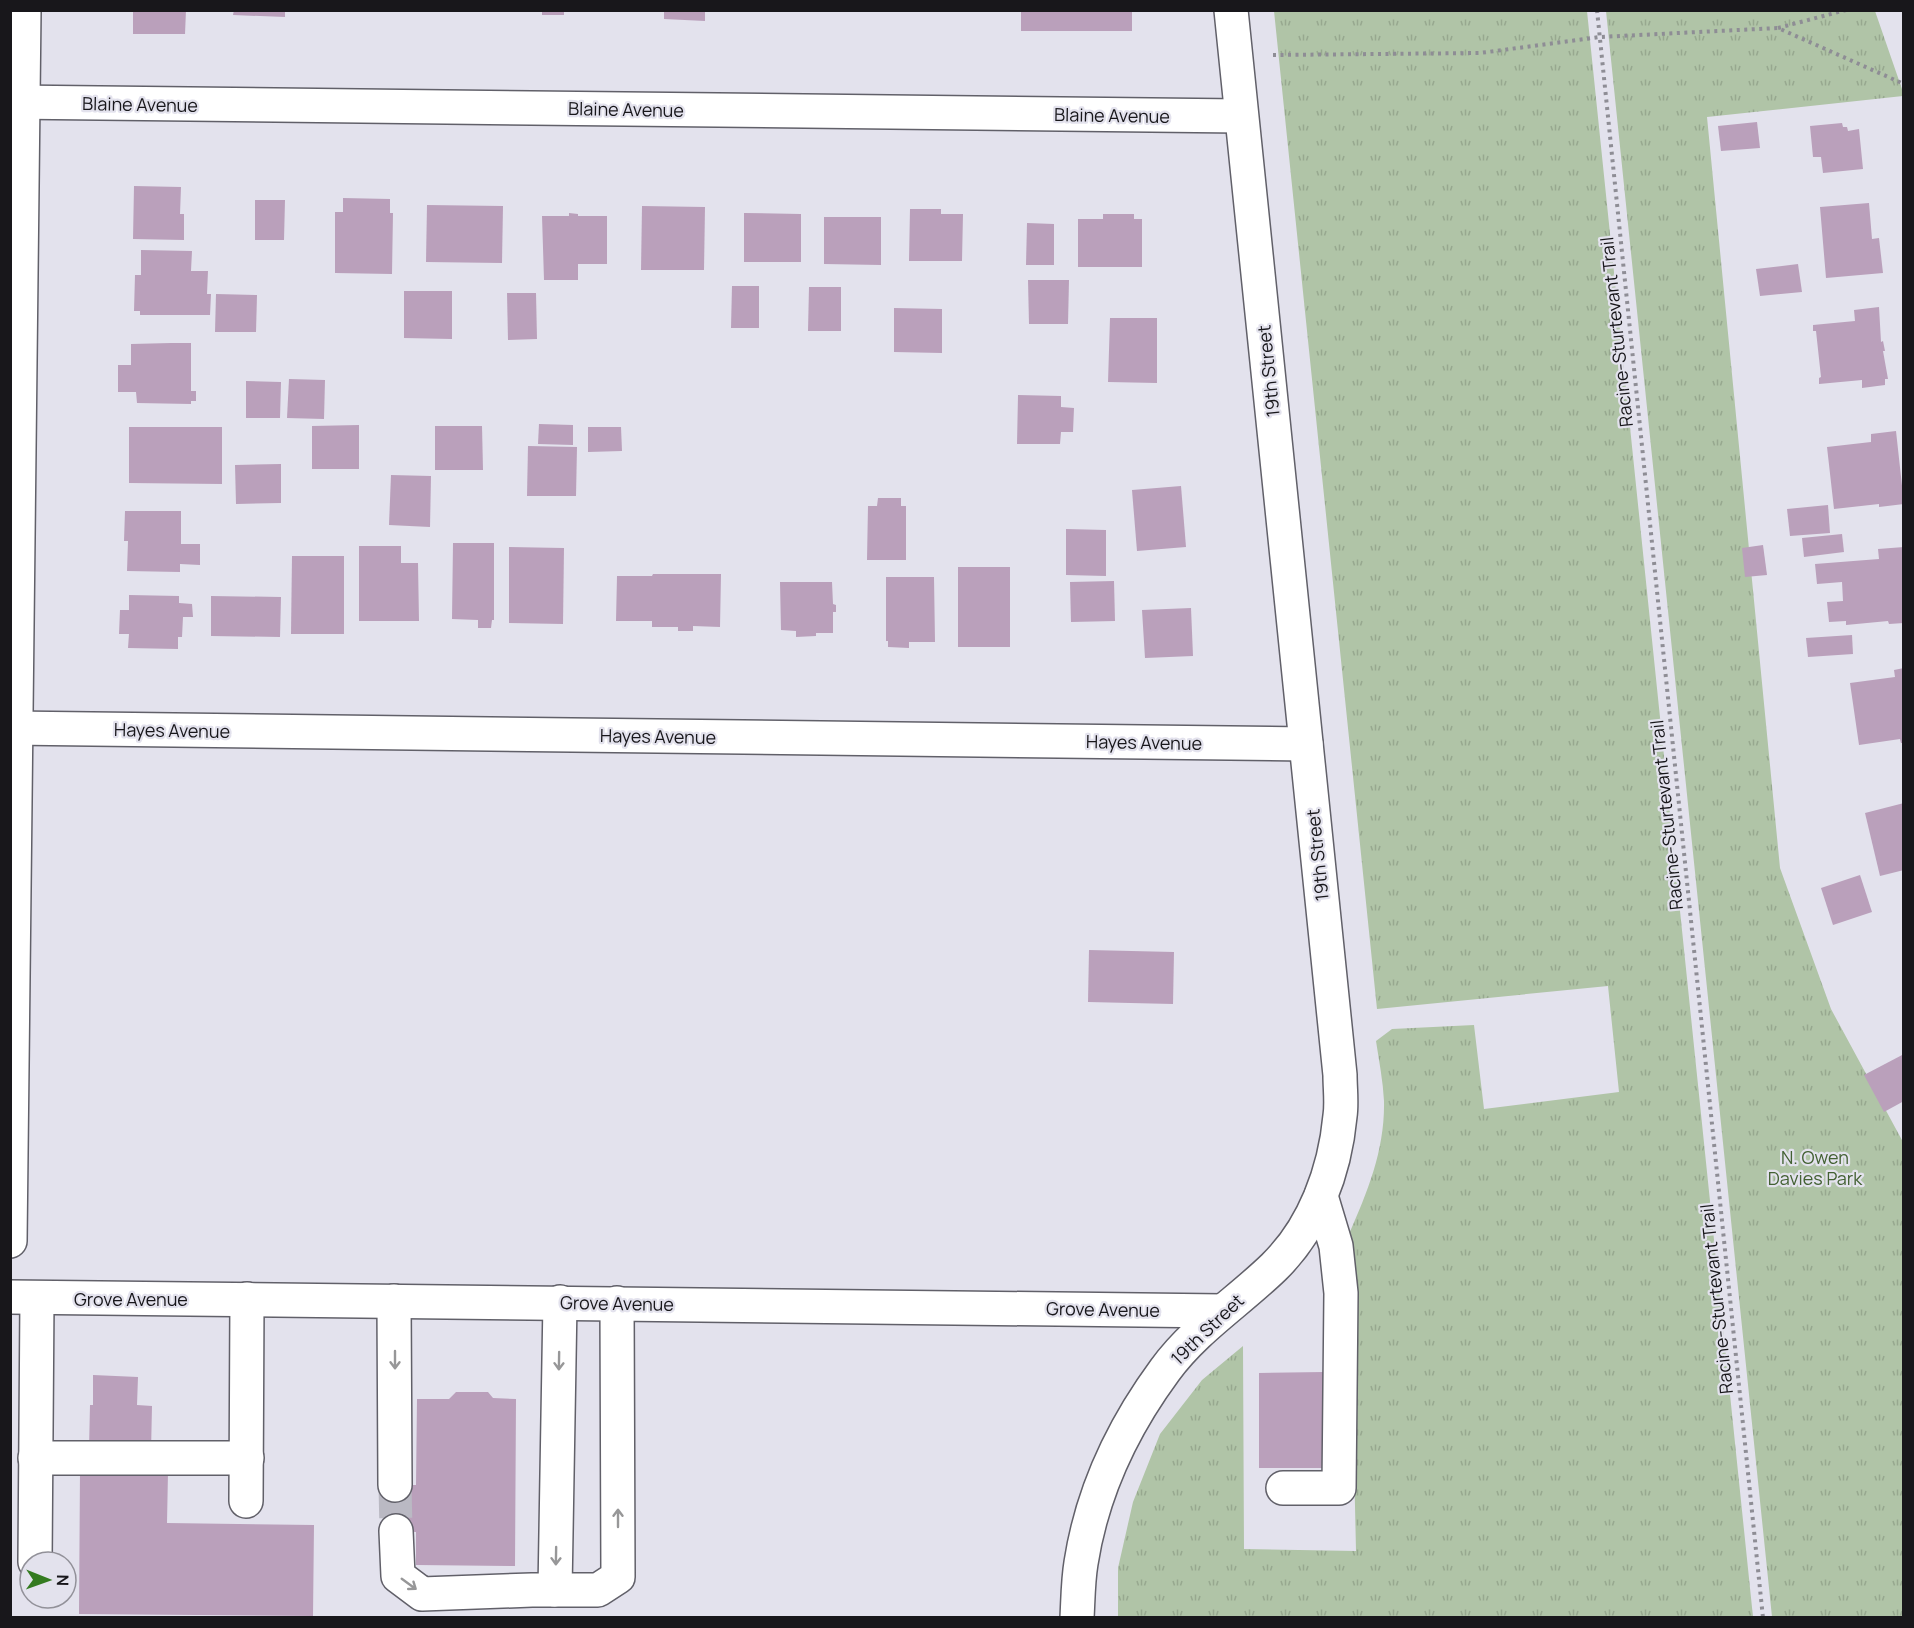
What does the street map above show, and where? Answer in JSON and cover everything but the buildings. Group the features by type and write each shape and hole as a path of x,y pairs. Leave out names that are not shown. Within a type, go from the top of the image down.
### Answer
{"street":[{"path":"10,1241 17,102 24,10"},
{"name":"19th Street","path":"1077,1617 1081,1564 1088,1529 1110,1461 1126,1428 1166,1369 1190,1342 1275,1266 1301,1233 1321,1196 1335,1156 1341,1114 1340,1076 1231,10"},
{"name":"Blaine Avenue","path":"17,102 1242,116"},
{"name":"Hayes Avenue","path":"13,728 1306,744"},
{"path":"1283,1488 1339,1488 1341,1293 1336,1246 1321,1196"},
{"path":"24,1297 35,1458 35,1550"},
{"name":"Grove Avenue","path":"24,1297 1223,1311"},
{"path":"246,1501 248,1299"},
{"path":"394,1301 395,1485"},
{"path":"555,1590 560,1302"},
{"path":"396,1532 398,1576 422,1594 598,1590 618,1577 617,1304"},
{"path":"35,1458 247,1458"}],"path":[{"name":"Racine-Sturtevant Trail","path":"1597,10 1763,1617"},
{"path":"1236,58 1288,53 1479,53 1600,37 1778,28 1846,10"},
{"path":"1778,28 1904,84"}],"green space":[{"path":"1274,11 1587,11 1753,1617 1118,1618 1118,1568 1133,1502 1160,1434 1202,1380 1243,1346 1244,1549 1356,1551 1349,1234 1369,1186 1382,1136 1384,1101 1376,1041 1392,1029 1474,1025 1484,1109 1619,1092 1608,986 1377,1009"},
{"name":"N. Owen Davies Park","path":"1606,11 1875,11 1903,92 1903,96 1707,117 1780,868 1831,1009 1903,1142 1903,1617 1772,1617"}],"tunnel":[{"path":"395,1485 396,1531"}]}
